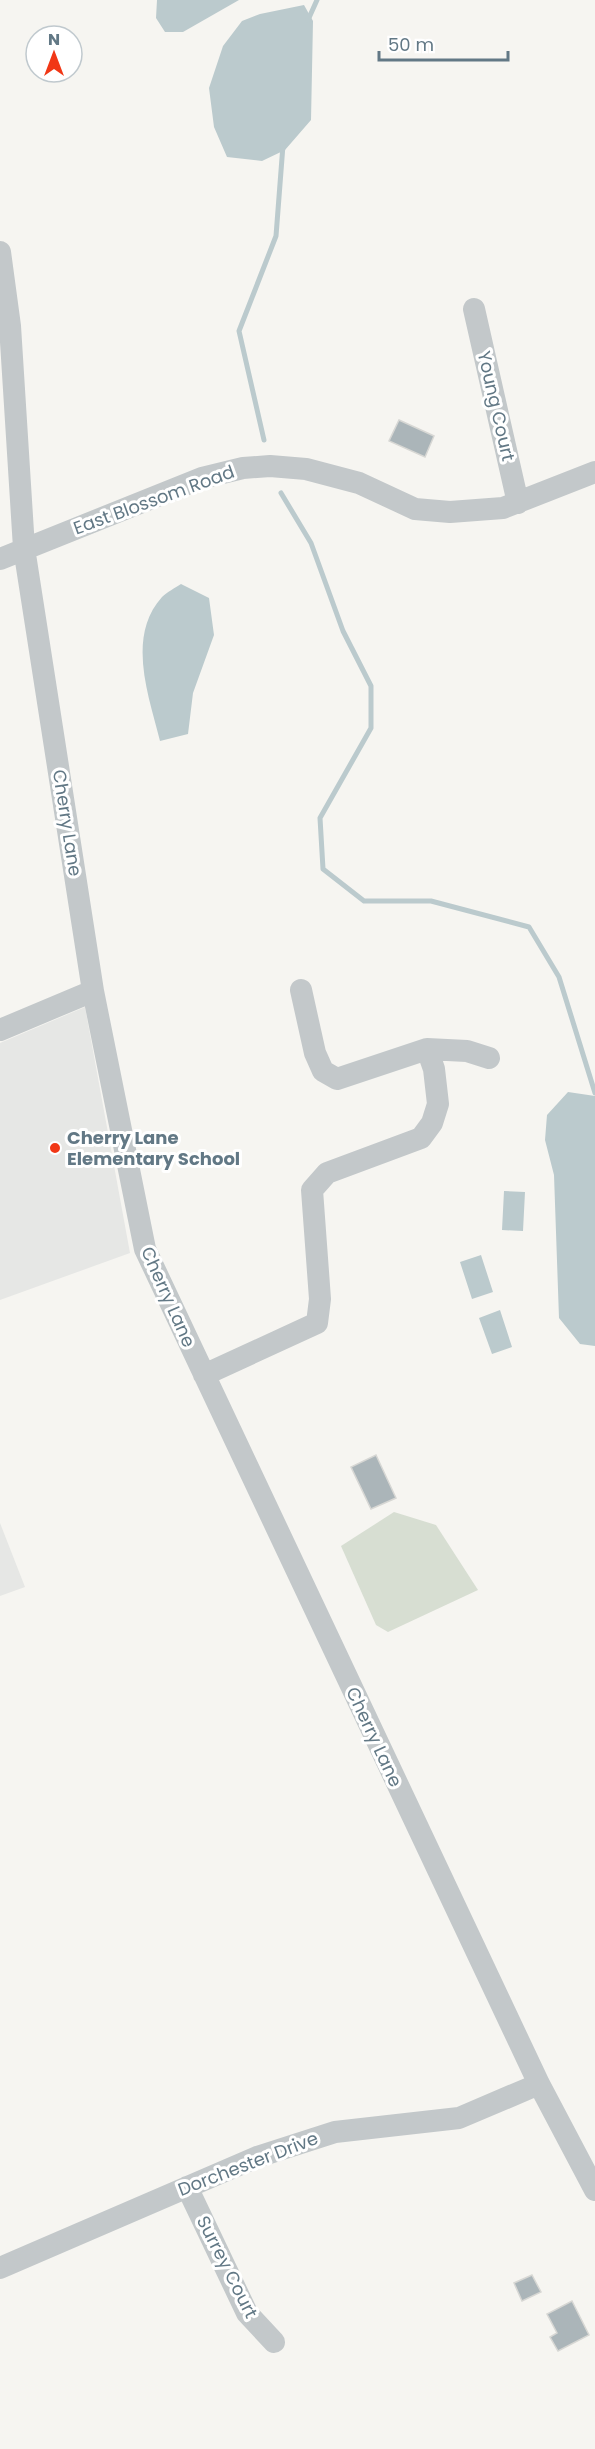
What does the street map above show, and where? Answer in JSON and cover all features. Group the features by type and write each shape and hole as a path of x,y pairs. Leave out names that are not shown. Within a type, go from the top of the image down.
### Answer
{"street":[{"name":"Cherry Lane","path":"0,252 24,548 93,991 145,1249 539,2084 595,2190"},
{"name":"Young Court","path":"474,309 518,503"},
{"name":"East Blossom Road","path":"0,559 202,478 243,468 270,466 306,469 359,483 416,509 450,512 503,508 595,472"},
{"path":"301,990 315,1053 323,1071 337,1079 427,1049 467,1051 489,1058"},
{"path":"0,1030 93,991"},
{"path":"204,1375 317,1323 320,1299 312,1190 327,1173 421,1138 432,1123 438,1104 434,1069 427,1049"},
{"name":"Dorchester Drive","path":"0,2268 257,2157 335,2132 459,2118 539,2084"},
{"name":"Surrey Court","path":"187,2187 247,2313 273,2342"}],"shaded area":[{"path":"157,0 239,0 183,32 165,32 156,18"},
{"path":"304,5 313,21 311,120 285,150 262,161 227,157 214,127 209,88 223,46 242,21 260,14"},
{"path":"181,584 209,598 214,635 193,693 188,734 160,741 143,667 145,630 151,613 162,597"},
{"name":"Cherry Lane Elementary School","path":"85,1007 130,1253 0,1300 0,1043"},
{"path":"568,1092 595,1096 595,1346 580,1344 559,1318 554,1175 545,1140 547,1115"},
{"path":"504,1191 525,1192 523,1231 502,1230"},
{"path":"481,1255 493,1292 472,1299 460,1262"},
{"path":"500,1310 512,1347 492,1354 479,1318"},
{"path":"394,1512 436,1525 478,1590 388,1632 376,1625 341,1546"},
{"path":"0,1523 25,1587 0,1596"}],"building":[{"path":"399,420 434,436 425,457 389,441"},
{"path":"376,1455 396,1498 371,1509 351,1467"},
{"path":"532,2275 541,2292 522,2301 514,2283"},
{"path":"572,2301 589,2335 558,2351 550,2337 557,2333 547,2314"}],"waterway":[{"path":"308,20 317,0"},
{"path":"264,440 239,331 276,236 283,145"},
{"path":"281,493 311,543 343,631 371,686 371,728 320,818 323,869 364,901 431,901 529,927 559,977 595,1093"}],"place":[{"name":"Cherry Lane Elementary School","path":"55,1148"}]}
